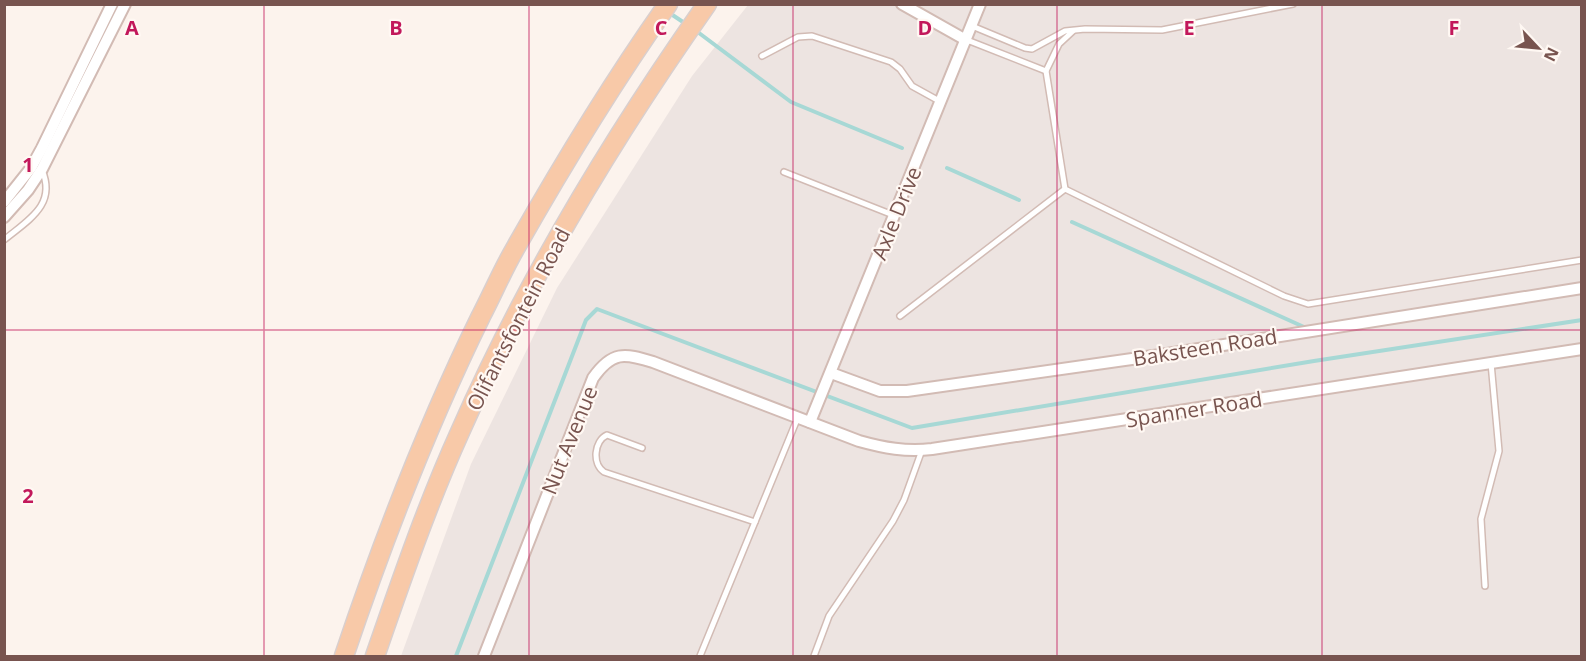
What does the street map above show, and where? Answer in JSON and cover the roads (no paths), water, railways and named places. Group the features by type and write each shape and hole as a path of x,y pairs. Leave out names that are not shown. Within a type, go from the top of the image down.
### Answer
{"main road":[{"name":"Olifantsfontein Road","path":"344,657 391,523 465,348 515,248 576,145 668,4"},
{"name":"Olifantsfontein Road","path":"375,657 400,582 439,481 486,375 542,267 615,140 703,10"}],"street":[{"path":"4,202 31,168 42,148 112,4"},
{"path":"4,217 42,170 125,4"},
{"path":"902,4 966,40"},
{"name":"Axle Drive","path":"810,422 980,4"},
{"name":"Baksteen Road","path":"831,373 880,390 907,391 1155,356 1581,288"},
{"name":"Spanner Road","path":"810,422 886,449 922,450 1581,349"},
{"name":"Nut Avenue","path":"484,657 593,378 601,366 609,360 619,355 632,355 810,422"}],"lane":[{"path":"972,26 1032,49 1065,31 1162,30 1293,4"},
{"path":"1065,189 1046,71 1059,44 1073,30"},
{"path":"762,56 798,38 812,36 891,62 900,69 912,86 941,102"},
{"path":"966,40 1046,71"},
{"path":"4,240 42,206 47,190 42,170"},
{"path":"784,172 895,216"},
{"path":"1065,189 1284,296 1308,304 1581,260"},
{"path":"900,316 1065,189"},
{"path":"1485,586 1481,519 1499,451 1491,363"},
{"path":"700,657 798,417"},
{"path":"642,447 607,435 602,437 598,445 596,462 599,469 604,472 755,522"},
{"path":"814,657 829,616 873,553 904,500 922,450"}],"waterway":[{"path":"668,12 686,24"},
{"path":"695,30 791,102 902,148"},
{"path":"947,168 1019,200"},
{"path":"1072,222 1304,327"},
{"path":"456,656 586,320 597,309 912,428 1314,361 1582,320"}]}
